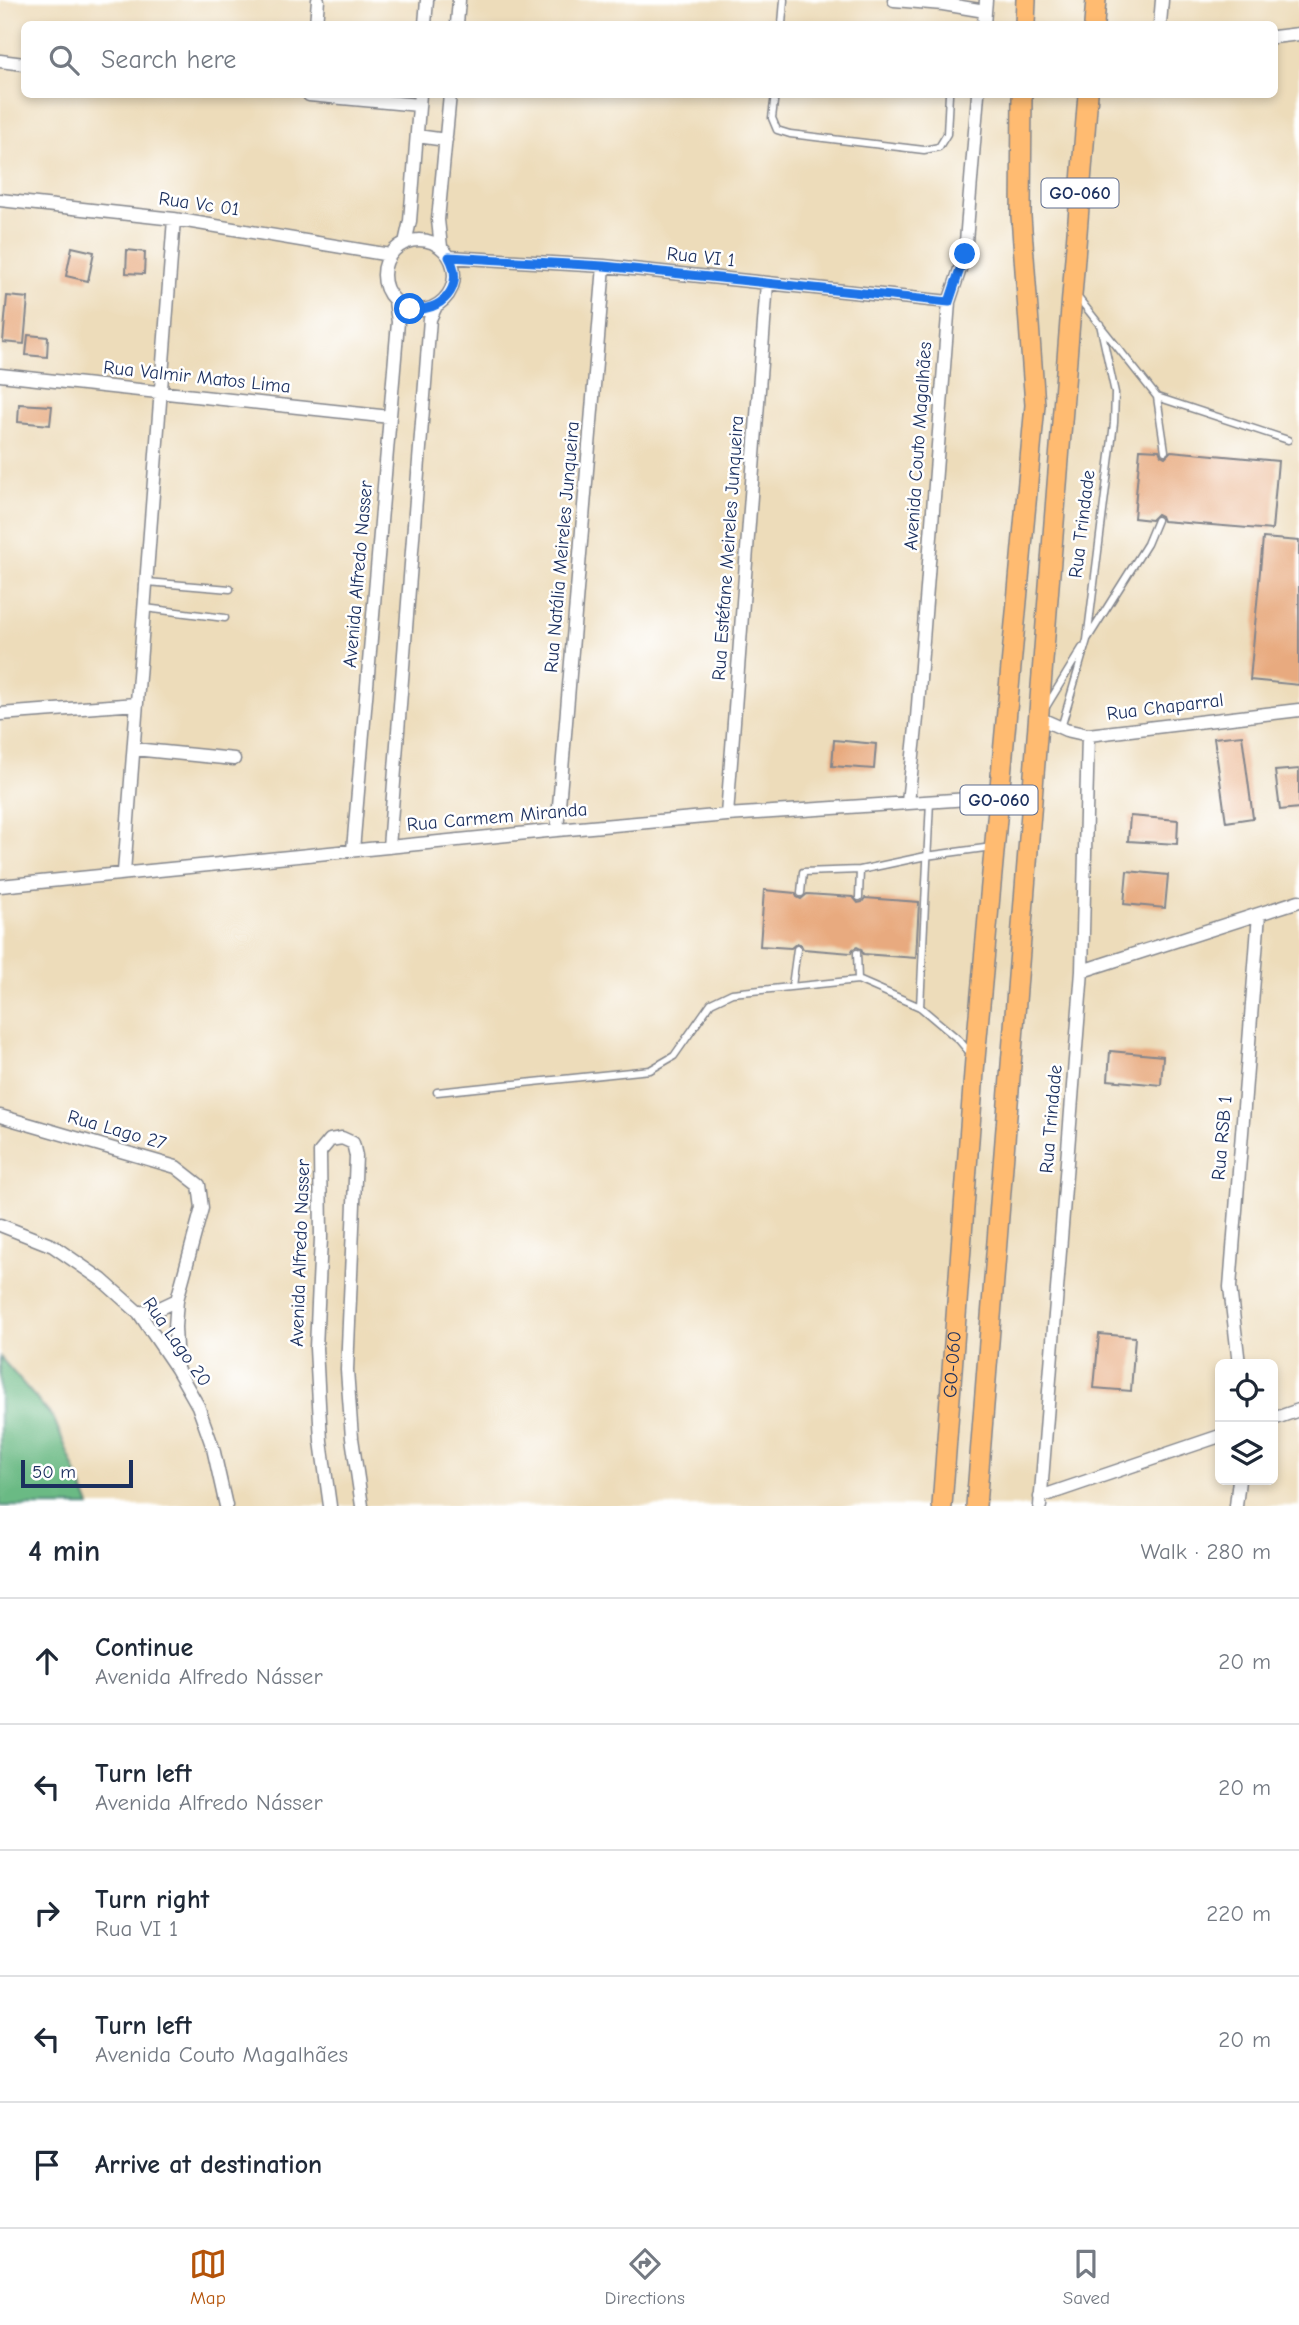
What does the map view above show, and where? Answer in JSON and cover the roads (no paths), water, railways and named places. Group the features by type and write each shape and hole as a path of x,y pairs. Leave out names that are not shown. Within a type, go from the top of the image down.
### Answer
{"main road":[{"name":"GO-060","path":"942,1506 975,1059 1035,405 1021,216 1022,98"},
{"name":"GO-060","path":"976,1506 1088,98"}],"street":[{"path":"316,21 318,0"},
{"path":"425,21 427,0"},
{"path":"457,21 459,0"},
{"path":"894,0 985,5"},
{"path":"1160,21 1162,0"},
{"path":"1278,37 1299,34"},
{"path":"0,61 21,64"},
{"path":"375,98 420,100 410,221 405,243"},
{"path":"445,252 438,220 450,98"},
{"name":"Avenida Couto Magalhães","path":"908,802 949,302 965,254 978,98"},
{"path":"417,136 446,140"},
{"name":"Rua Vc 01","path":"0,200 174,219 390,255"},
{"path":"124,872 174,219"},
{"path":"421,240 433,242 445,252 453,264 454,281 451,292 443,301 422,311 410,309 395,301 384,280 385,266 390,255 405,243 421,240"},
{"name":"Rua VI 1","path":"445,252 949,302"},
{"name":"Rua Natália Meireles Junqueira","path":"557,831 604,266"},
{"name":"Rua Estéfane Meireles Junqueira","path":"727,816 767,283"},
{"name":"Avenida Alfredo Nasser","path":"354,850 398,322 395,301"},
{"path":"389,847 430,319 436,306"},
{"name":"Rua Valmir Matos Lima","path":"0,375 390,417"},
{"path":"0,714 137,704"},
{"name":"Rua Chaparral","path":"1039,718 1061,728 1088,735 1299,710"},
{"name":"Rua Trindade","path":"1040,1502 1082,971 1088,735"},
{"path":"134,749 234,759"},
{"name":"Rua Carmem Miranda","path":"0,886 557,831 999,797"},
{"path":"1082,971 1299,901"},
{"name":"Rua RSB 1","path":"1238,1359 1230,1287 1259,914"},
{"name":"Rua Lago 27","path":"0,1116 176,1167 199,1185 202,1208 177,1300 177,1369"},
{"name":"Avenida Alfredo Nasser","path":"330,1506 321,1441 316,1348 321,1238 320,1152 330,1140 342,1138 353,1143 356,1156 347,1370 352,1438 362,1506"},
{"name":"Rua Lago 20","path":"0,1225 53,1246 102,1280 139,1313 198,1406 213,1448 226,1506"},
{"path":"139,1313 177,1300"},
{"path":"1278,1417 1299,1410"},
{"path":"1040,1502 1215,1438"},
{"path":"1236,1506 1239,1485"}],"lane":[{"path":"782,21 785,0"},
{"path":"774,98 772,118 777,130 790,134 924,150 939,148 947,134 949,98"},
{"path":"1072,291 1157,397 1165,451"},
{"name":"Rua Trindade","path":"1061,728 1087,640 1114,423 1115,393 1100,324"},
{"path":"1157,397 1288,440"},
{"path":"1039,718 1147,544 1157,520"},
{"path":"147,582 230,589"},
{"path":"145,608 225,618"},
{"path":"920,1007 930,801"},
{"path":"801,893 803,872 860,870 926,856 994,846"},
{"path":"859,897 860,870"},
{"path":"792,986 797,949"},
{"path":"857,953 858,980"},
{"path":"437,1092 650,1070 674,1056 711,1003 732,993 858,980 920,1007 959,1040 975,1059"}]}
